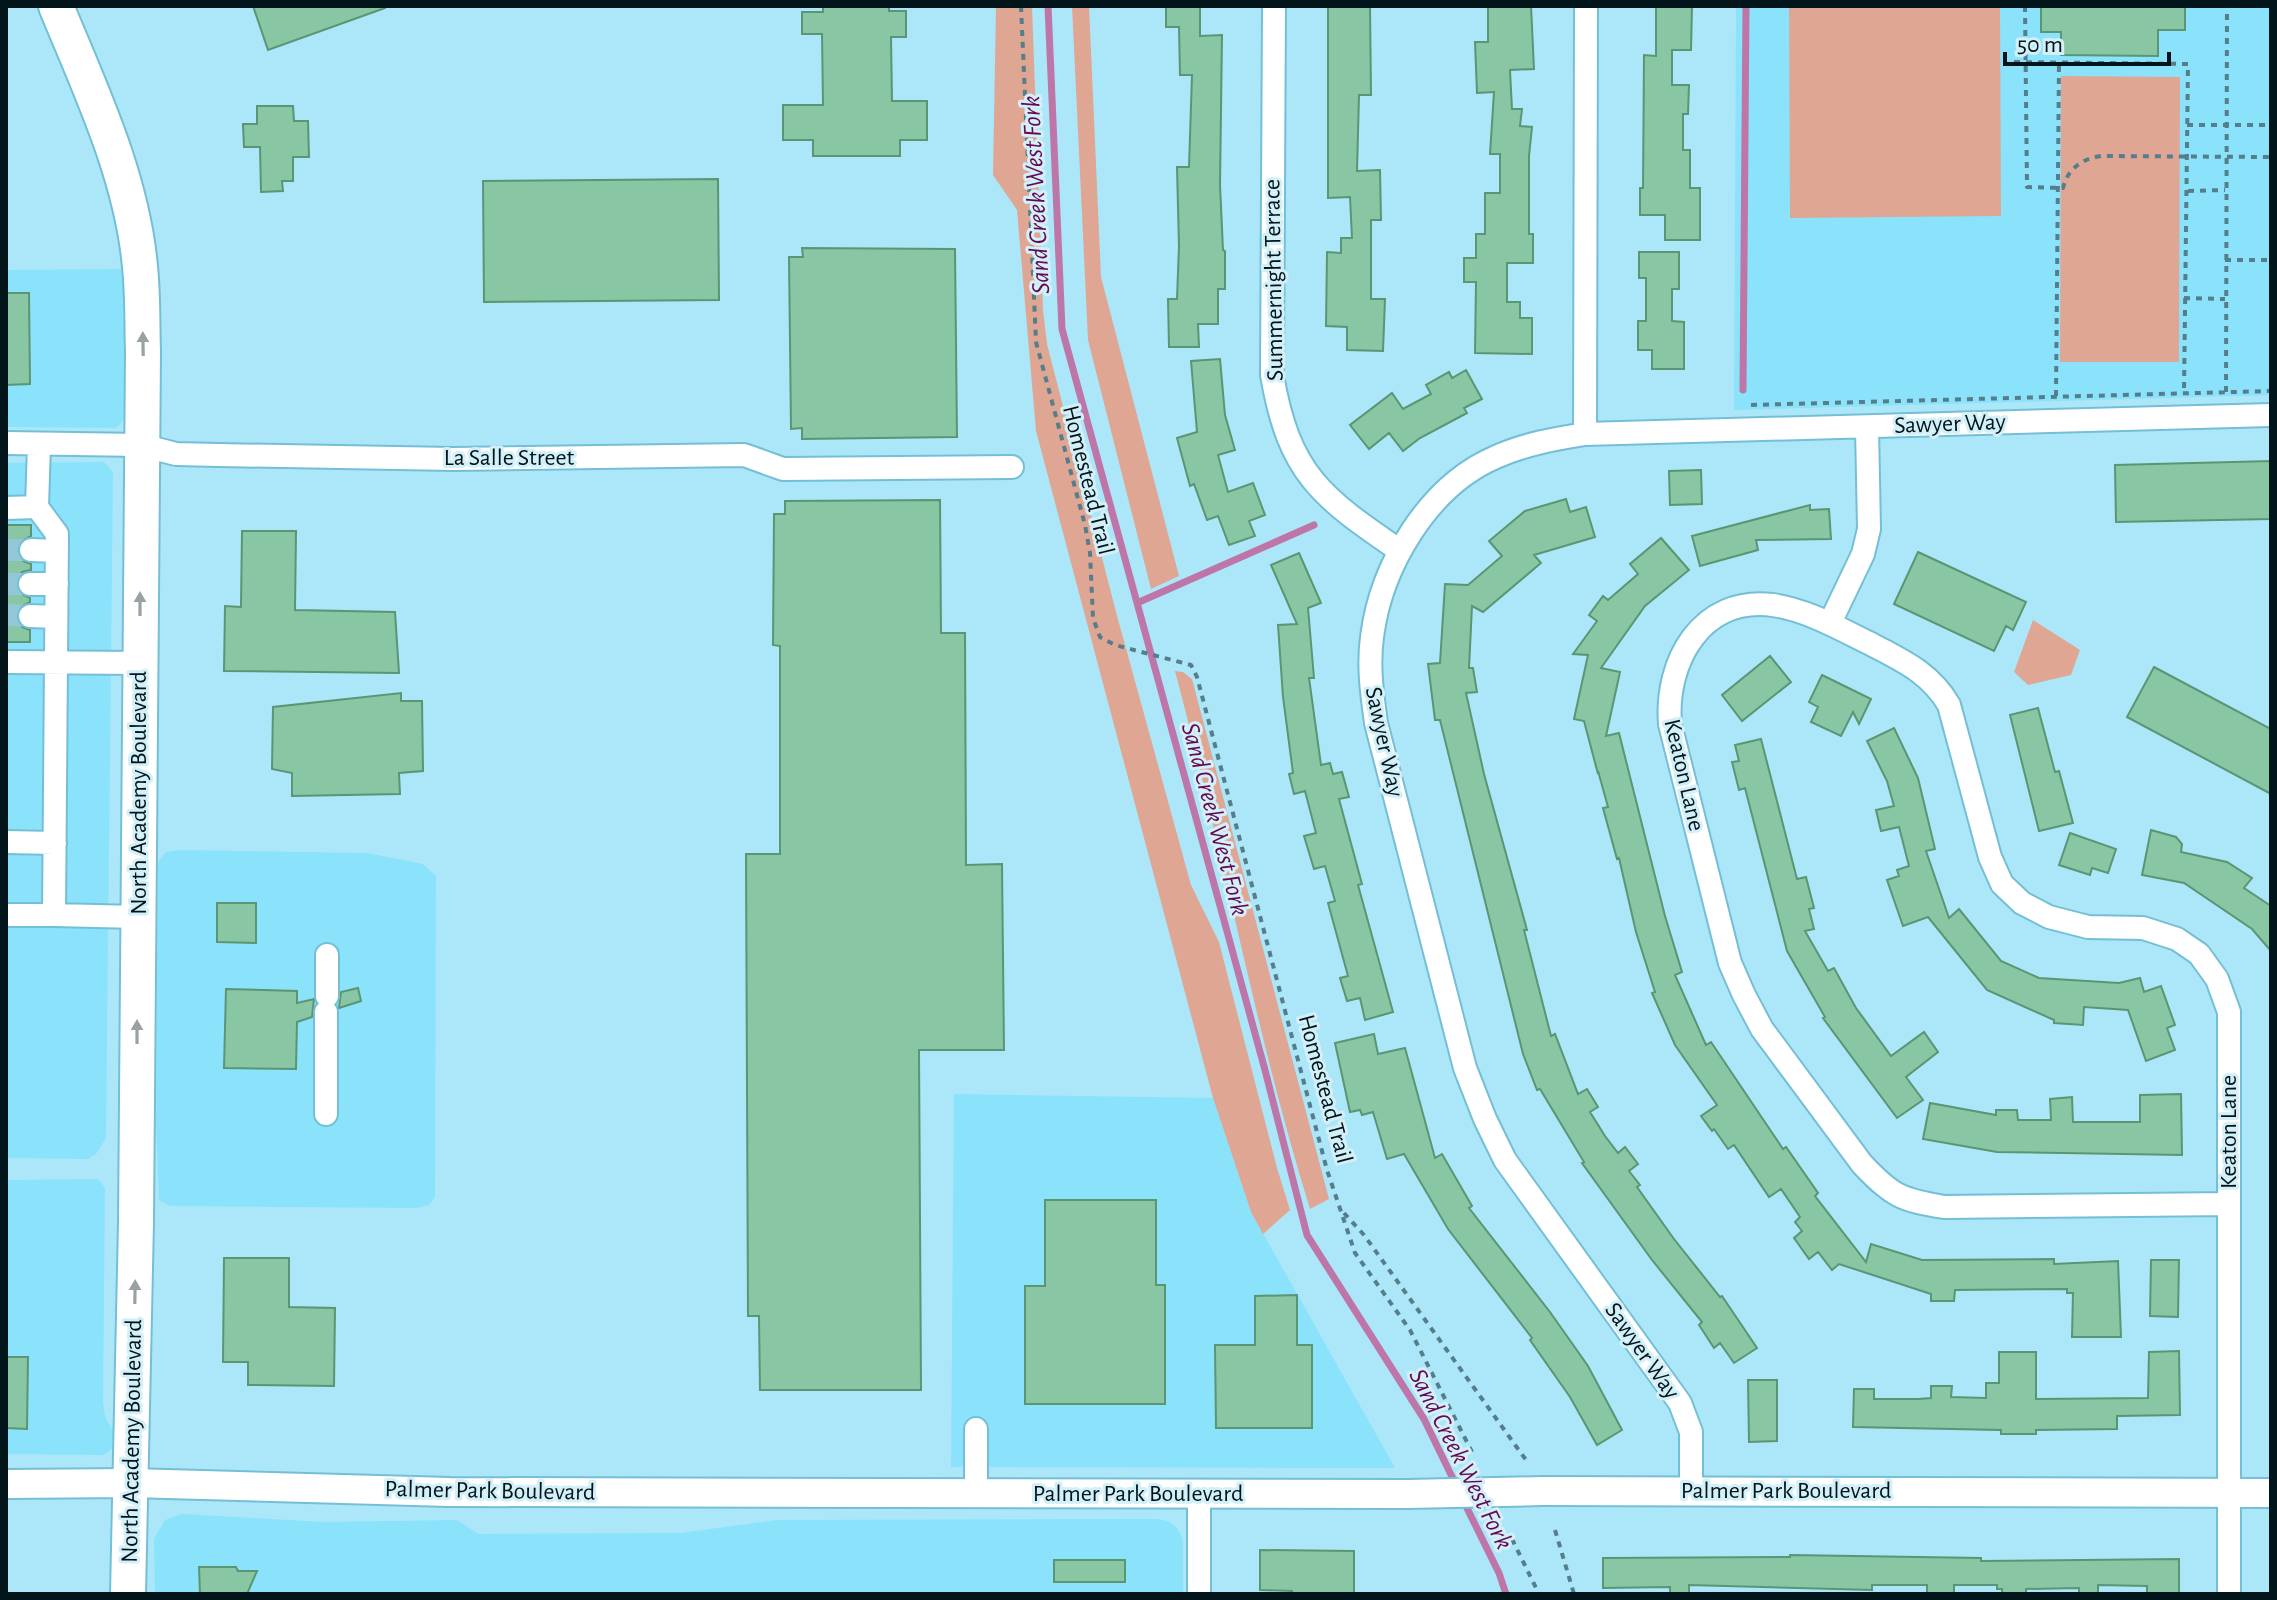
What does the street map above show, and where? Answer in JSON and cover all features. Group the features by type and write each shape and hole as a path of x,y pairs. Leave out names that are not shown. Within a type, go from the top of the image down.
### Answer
{"highway":[{"name":"North Academy Boulevard","path":"56,6 118,164 140,265 143,352 138,917 128,1594"}],"main road":[{"name":"Palmer Park Boulevard","path":"6,1484 131,1483 449,1492 2271,1493"}],"street":[{"name":"Summernight Terrace","path":"1274,6 1272,375 1278,407 1289,445 1312,481 1339,509 1400,551"},
{"path":"1585,434 1586,6"},
{"name":"Sawyer Way","path":"1691,1491 1691,1432 1680,1403 1505,1160 1465,1068 1376,723 1370,676 1372,637 1381,595 1400,551 1428,508 1458,480 1493,458 1536,442 1585,434 2271,415"},
{"path":"1830,623 1863,554 1869,529 1867,427"},
{"name":"La Salle Street","path":"6,443 141,445 176,454 453,459 744,455 783,469 1012,467"},
{"path":"39,444 37,507 57,534 54,915"},
{"path":"6,508 37,507"},
{"path":"31,550 57,551"},
{"path":"30,584 57,584"},
{"name":"Keaton Lane","path":"2229,1204 1944,1207 1906,1201 1880,1183 1862,1164 1762,1029 1730,963 1670,724 1670,684 1685,647 1712,619 1732,609 1768,605 1788,608 1830,623 1914,667 1940,689 1955,723 1990,857 2002,884 2022,903 2049,917 2088,927 2143,928 2177,939 2199,954 2217,979 2229,1012 2229,1204 2228,1493 2229,1594"},
{"path":"30,616 56,617"},
{"path":"6,662 139,663"},
{"path":"6,842 55,843"},
{"path":"6,915 138,917"},
{"path":"326,1114 327,955"},
{"path":"976,1429 976,1494"},
{"path":"1199,1494 1199,1594"}],"path":[{"name":"Homestead Trail","path":"1021,6 1036,342 1085,525 1090,553 1093,618 1100,637 1115,645 1191,665 1197,677 1327,1170 1355,1253 1410,1330 1472,1452"},
{"path":"2025,6 2027,187 2063,188 2070,172 2091,158 2271,157"},
{"path":"2226,392 2227,6"},
{"path":"2014,62 2188,64 2184,393"},
{"path":"2056,397 2059,62"},
{"path":"2187,125 2271,125"},
{"path":"2188,191 2225,190"},
{"path":"2225,260 2271,260"},
{"path":"2184,298 2225,299"},
{"path":"1751,405 2271,391"},
{"name":"Homestead Trail","path":"1342,1211 1364,1235 1526,1460"},
{"path":"1555,1530 1574,1594"},
{"path":"1512,1539 1539,1594"}],"shaded area":[{"path":"996,6 1032,6 1043,310 1047,344 1191,885 1219,942 1290,1210 1263,1234 1251,1212 1213,1098 1036,431 1017,210 993,175"},
{"path":"1072,6 1089,6 1101,277 1179,576 1151,589 1088,340"},
{"path":"1736,6 2271,6 2271,395 1734,410"},
{"path":"1789,6 2000,6 2001,216 1790,218"},
{"path":"2061,76 2180,77 2179,362 2060,362"},
{"path":"124,269 126,414 121,423 116,428 6,427 6,270"},
{"path":"104,462 113,472 106,1138 96,1154 88,1159 6,1158 6,463"},
{"path":"2033,620 2080,650 2071,675 2028,685 2014,672"},
{"path":"1175,671 1183,672 1192,679 1329,1199 1310,1209 1272,1075"},
{"path":"166,852 367,853 423,864 436,876 435,1197 429,1205 417,1208 170,1206 159,1200 156,1123 158,862"},
{"path":"954,1094 1213,1098 1251,1212 1395,1468 951,1467"},
{"path":"98,1179 105,1188 103,1401 105,1417 114,1432 111,1450 103,1455 6,1454 6,1180"},
{"path":"182,1514 323,1522 457,1520 478,1534 681,1533 777,1520 1158,1519 1170,1522 1183,1540 1183,1594 155,1594 154,1539 165,1520"}],"building":[{"path":"253,6 385,6 385,8 268,50"},
{"path":"823,6 889,6 889,11 906,11 906,37 891,37 892,101 927,101 927,140 900,140 900,156 813,156 813,140 783,140 783,105 823,105 822,34 802,34 802,12 823,12"},
{"path":"1166,6 1200,6 1200,36 1222,35 1220,185 1225,289 1218,289 1218,324 1198,324 1199,347 1169,347 1168,299 1177,299 1177,167 1189,167 1192,75 1180,75 1179,27 1166,27"},
{"path":"1328,6 1370,6 1371,95 1359,95 1357,171 1380,170 1381,220 1371,220 1371,299 1385,299 1383,351 1347,350 1347,327 1326,326 1327,252 1341,253 1341,238 1352,238 1350,197 1328,198"},
{"path":"1488,6 1531,6 1534,69 1510,70 1512,109 1522,109 1520,126 1532,127 1529,234 1533,234 1533,263 1507,263 1507,302 1520,302 1520,318 1532,318 1532,354 1475,353 1476,282 1464,282 1464,258 1476,258 1476,234 1485,234 1485,193 1500,193 1500,154 1490,154 1494,92 1477,93 1475,42 1488,42"},
{"path":"1656,6 1692,6 1691,50 1672,50 1672,85 1689,85 1688,114 1683,114 1683,150 1690,150 1690,188 1700,188 1700,240 1665,240 1665,215 1640,215 1644,55 1656,56"},
{"path":"2041,6 2185,6 2185,30 2158,30 2158,56 2061,55 2061,32 2041,32"},
{"path":"257,106 293,106 294,121 308,121 309,157 293,157 293,181 282,181 283,191 261,192 260,147 244,147 243,124 257,124"},
{"path":"718,179 719,300 484,302 483,181"},
{"path":"802,248 955,249 957,437 802,439 802,428 791,429 789,257 803,257"},
{"path":"1639,252 1679,252 1679,289 1672,289 1672,321 1684,322 1684,369 1652,369 1652,350 1638,350 1638,321 1646,321 1646,278 1639,278"},
{"path":"6,293 29,293 30,384 6,385"},
{"path":"1220,359 1225,415 1235,450 1218,455 1228,492 1253,483 1265,515 1249,521 1255,536 1229,545 1218,516 1207,520 1194,484 1190,486 1177,438 1197,432 1191,361"},
{"path":"1466,370 1482,399 1464,408 1467,413 1420,438 1403,451 1389,433 1369,449 1350,425 1392,393 1403,409 1431,394 1426,385 1449,372 1452,378"},
{"path":"2271,461 2271,519 2116,522 2115,465"},
{"path":"1701,470 1702,504 1670,505 1669,471"},
{"path":"1566,499 1570,512 1586,507 1595,537 1534,555 1541,563 1483,612 1472,606 1469,668 1473,668 1477,692 1466,693 1551,1036 1555,1034 1578,1094 1587,1089 1598,1107 1590,1112 1605,1136 1618,1153 1625,1147 1638,1164 1629,1171 1640,1185 1637,1187 1674,1239 1722,1296 1757,1348 1734,1363 1720,1343 1714,1348 1699,1325 1702,1322 1652,1260 1582,1163 1540,1089 1537,1090 1523,1054 1440,720 1435,720 1428,664 1440,663 1445,584 1468,585 1502,556 1489,541 1525,511"},
{"path":"940,500 941,633 965,633 966,865 1002,864 1004,1050 919,1050 921,1390 760,1390 759,1316 748,1316 746,854 780,854 780,646 773,645 774,514 785,514 785,501"},
{"path":"1810,505 1810,510 1829,509 1831,539 1756,540 1758,550 1700,566 1692,536"},
{"path":"6,525 31,525 31,536 20,542 17,550 23,561 31,564 31,570 22,572 16,583 18,592 30,598 30,602 19,608 16,616 22,627 30,630 30,642 6,642"},
{"path":"242,531 296,531 295,610 395,612 399,673 224,671 225,606 241,607"},
{"path":"1661,538 1689,570 1645,606 1601,668 1620,672 1606,736 1619,733 1682,972 1675,975 1706,1045 1711,1042 1783,1149 1786,1147 1818,1193 1815,1196 1866,1262 1871,1244 1922,1260 2054,1259 2054,1264 2118,1261 2121,1337 2072,1337 2073,1293 2067,1293 2067,1289 1955,1290 1954,1301 1931,1301 1931,1294 1839,1264 1832,1270 1818,1252 1809,1259 1794,1238 1802,1231 1795,1222 1800,1217 1781,1189 1769,1197 1734,1145 1728,1149 1701,1116 1717,1105 1675,1045 1652,993 1655,992 1603,808 1608,807 1584,721 1574,719 1588,655 1573,654 1597,621 1589,615 1603,596 1608,600 1638,574 1630,564"},
{"path":"1918,552 2026,602 2013,630 2006,626 1994,651 1894,604"},
{"path":"1299,553 1321,603 1308,608 1314,678 1309,678 1321,765 1330,763 1333,774 1342,772 1349,797 1339,799 1362,884 1358,885 1393,1012 1365,1020 1360,998 1347,1001 1340,978 1348,976 1328,903 1335,901 1325,866 1314,869 1304,836 1316,833 1305,791 1294,794 1289,774 1293,773 1278,625 1297,624 1271,565"},
{"path":"1770,656 1791,682 1742,721 1722,695"},
{"path":"2154,667 2271,729 2271,794 2127,717"},
{"path":"1822,675 1871,699 1859,724 1853,712 1841,736 1811,722 1818,707 1809,702"},
{"path":"401,693 401,701 422,701 423,771 399,773 400,794 292,796 292,773 272,769 273,707"},
{"path":"2038,708 2073,823 2039,831 2010,715"},
{"path":"1894,728 1918,778 1935,849 1926,851 1949,918 1959,909 2001,961 2039,978 2119,983 2140,978 2144,992 2161,986 2175,1025 2167,1028 2175,1050 2146,1061 2128,1010 2084,1007 2083,1025 2054,1023 2054,1020 1987,990 1928,917 1903,926 1887,880 1899,876 1897,870 1909,866 1899,827 1881,831 1876,810 1894,806 1887,781 1867,741"},
{"path":"1761,739 1797,879 1806,877 1814,908 1809,909 1814,929 1805,931 1828,971 1834,968 1856,1008 1891,1056 1924,1032 1938,1052 1906,1077 1923,1100 1897,1118 1823,1018 1787,951 1745,788 1739,790 1732,762 1739,761 1735,745"},
{"path":"2151,830 2176,837 2182,844 2181,852 2227,862 2252,878 2244,888 2271,906 2271,951 2252,929 2184,883 2142,875"},
{"path":"2070,833 2116,849 2108,873 2092,868 2090,875 2059,865"},
{"path":"217,903 256,903 256,943 217,942"},
{"path":"358,988 361,1001 339,1008 341,992"},
{"path":"226,989 297,991 297,1003 314,999 312,1017 297,1022 296,1069 224,1068"},
{"path":"1374,1034 1378,1054 1405,1048 1435,1158 1442,1154 1472,1206 1469,1208 1588,1366 1622,1430 1597,1445 1570,1397 1530,1340 1532,1338 1448,1229 1404,1154 1387,1159 1373,1112 1362,1115 1360,1110 1350,1112 1335,1043"},
{"path":"2181,1094 2182,1155 1997,1152 1923,1139 1930,1103 1996,1115 1996,1110 2017,1110 2018,1120 2051,1120 2050,1099 2072,1097 2073,1122 2140,1122 2140,1095"},
{"path":"1045,1200 1156,1200 1156,1285 1165,1285 1165,1404 1025,1404 1025,1286 1045,1286"},
{"path":"224,1258 289,1258 289,1307 335,1308 334,1386 248,1385 248,1362 223,1362"},
{"path":"2151,1260 2179,1260 2178,1317 2150,1316"},
{"path":"1297,1295 1297,1345 1312,1345 1312,1428 1216,1428 1215,1345 1255,1345 1255,1296"},
{"path":"2179,1351 2180,1415 2117,1416 2117,1429 2036,1430 2036,1434 2001,1434 2001,1430 1853,1427 1854,1389 1874,1389 1874,1399 1918,1399 1931,1398 1931,1386 1952,1386 1951,1397 1986,1398 1986,1383 1999,1383 1999,1352 2036,1352 2036,1399 2148,1398 2149,1352"},
{"path":"6,1357 28,1357 27,1429 6,1428"},
{"path":"1748,1380 1777,1380 1777,1441 1749,1442"},
{"path":"1260,1550 1354,1551 1354,1594 1292,1594 1292,1591 1260,1590"},
{"path":"1790,1555 1981,1558 1981,1561 2179,1559 2179,1594 2147,1594 2147,1586 2098,1585 2098,1594 2079,1594 2079,1588 2026,1589 2026,1594 2002,1594 2002,1589 1997,1589 1997,1585 1954,1585 1954,1594 1927,1594 1927,1585 1872,1585 1872,1590 1689,1585 1689,1594 1670,1594 1670,1587 1603,1588 1603,1558"},
{"path":"1054,1560 1125,1560 1125,1582 1054,1582"},
{"path":"199,1567 236,1567 238,1571 257,1571 247,1594 200,1594"}],"waterway":[{"name":"Sand Creek West Fork","path":"1048,6 1062,329 1265,1070 1307,1235 1424,1419 1456,1485"},
{"path":"1743,390 1746,6"},
{"path":"1137,603 1314,525"},
{"name":"Sand Creek West Fork","path":"1463,1500 1506,1594"}],"tunnel":[{"path":"6,550 31,550"},
{"path":"6,584 30,584"},
{"path":"6,615 30,616"}]}
